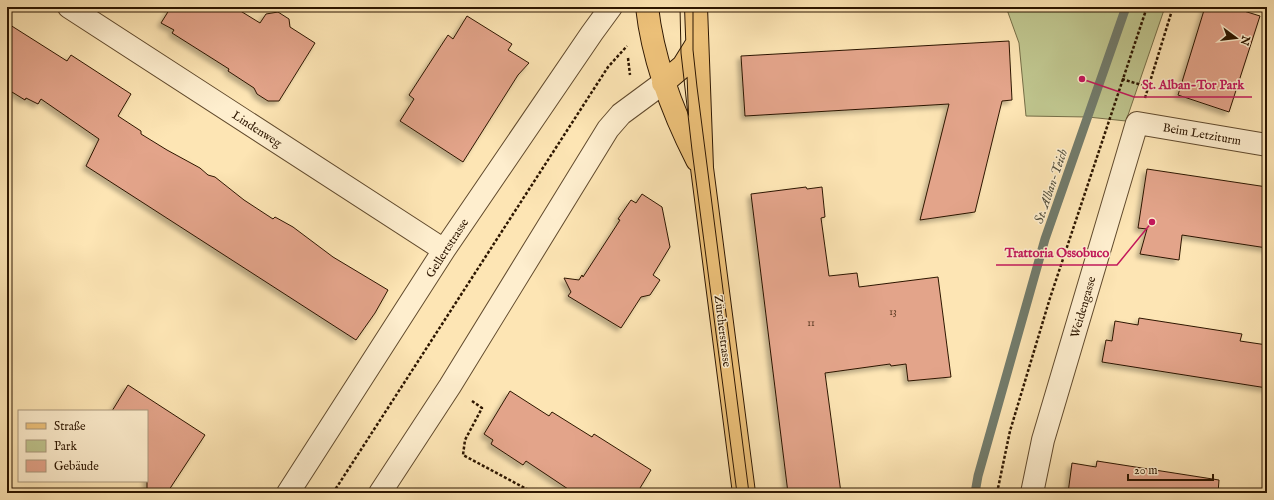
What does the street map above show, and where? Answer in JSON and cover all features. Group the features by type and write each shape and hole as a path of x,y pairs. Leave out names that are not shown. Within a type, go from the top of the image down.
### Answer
{"main road":[{"name":"Zürcherstrasse","path":"647,7 650,34 663,83 702,168"},
{"name":"Zürcherstrasse","path":"696,7 696,45 702,168 744,493"},
{"path":"663,83 683,66 696,45"}],"street":[{"name":"Lindenweg","path":"69,7 444,250"},
{"name":"Gellertstrasse","path":"288,493 444,250 611,7"},
{"path":"380,493 450,386 608,129 621,114 663,83"},
{"name":"Beim Letziturm","path":"1137,123 1267,145"},
{"name":"Weidengasse","path":"1032,493 1043,440 1137,123"}],"path":[{"path":"997,493 1010,431 1028,372 1122,79 1147,7"},
{"path":"1137,123 1173,7"},
{"path":"333,493 608,67 628,46"},
{"path":"1122,79 1148,87"},
{"path":"450,386 482,408 465,440 463,455 534,493"}],"green space":[{"path":"1006,7 1165,7 1126,121 1088,117 1026,116 1019,43"}],"building":[{"path":"171,7 234,7 260,23 266,14 278,12 289,19 290,27 315,43 279,101 268,101 257,94 254,88 228,71 229,69 172,33 174,30 161,23"},
{"path":"1205,7 1231,7 1260,16 1229,112 1178,95"},
{"path":"467,16 512,44 508,50 529,63 518,75 463,162 400,121 414,99 409,95 448,35 453,39"},
{"path":"7,23 67,61 71,55 131,94 118,116 141,131 141,134 200,168 208,175 215,177 244,200 273,219 275,217 293,227 333,257 388,290 375,313 356,340 86,166 99,139 41,99 38,104 26,98 25,100 7,89"},
{"path":"1009,41 1012,100 1002,101 975,212 920,220 949,104 745,116 741,56"},
{"path":"1147,169 1267,187 1267,248 1182,235 1179,260 1140,254 1147,229 1138,228"},
{"path":"806,187 807,189 822,187 825,217 821,218 829,276 857,273 859,287 938,277 951,377 908,381 906,364 891,366 890,364 825,373 841,493 788,493 751,194"},
{"path":"642,194 662,207 670,247 653,275 660,280 650,295 641,297 621,328 568,296 571,292 564,278 579,280 582,275 583,277 620,220 618,219 631,200 636,203"},
{"path":"1139,318 1242,334 1240,341 1267,345 1267,388 1102,362 1106,340 1112,341 1115,321 1138,325"},
{"path":"128,385 205,435 167,493 147,493 148,410 113,410"},
{"path":"510,391 549,416 552,412 592,437 594,434 651,470 637,493 574,493 526,461 523,465 491,444 493,440 484,434"},
{"path":"1097,461 1219,480 1218,493 1068,493 1072,463 1096,467"}],"waterway":[{"name":"St. Alban-Teich","path":"975,493 978,476 1045,239 1126,7"}],"tram line":[{"path":"680,7 681,53 692,150 737,493"},
{"path":"693,7 693,50 697,87 749,493"}],"place":[{"name":"St. Alban-Tor Park","path":"1082,79"},
{"name":"Trattoria Ossobuco","path":"1152,222"}]}
